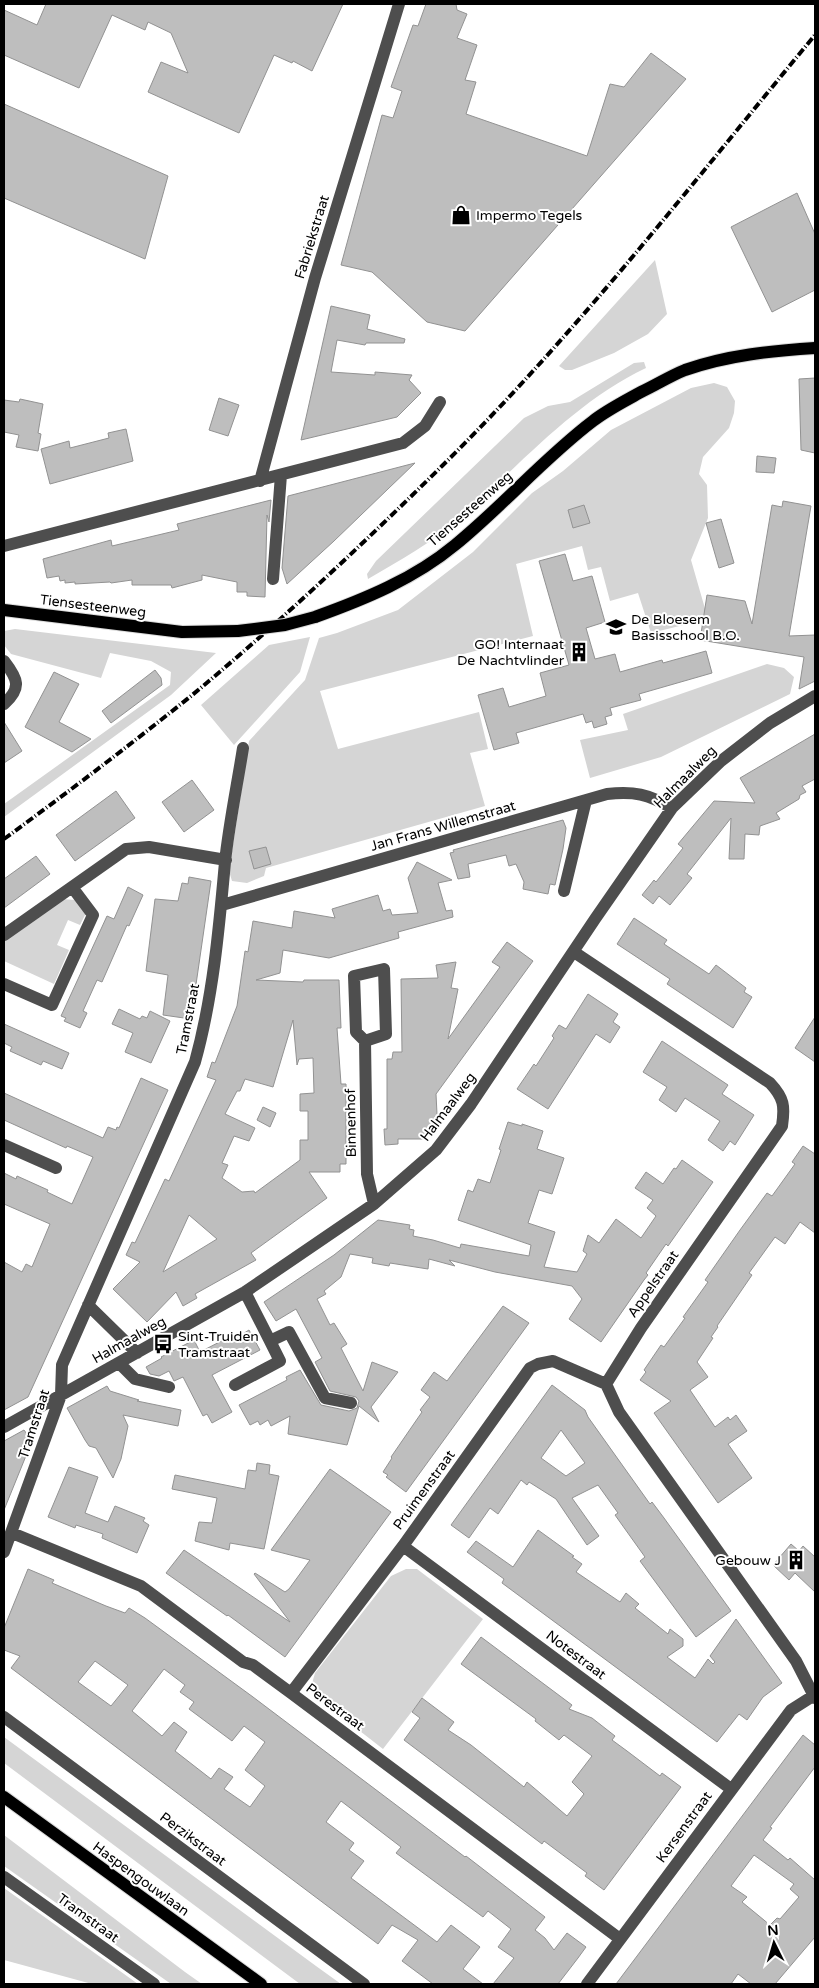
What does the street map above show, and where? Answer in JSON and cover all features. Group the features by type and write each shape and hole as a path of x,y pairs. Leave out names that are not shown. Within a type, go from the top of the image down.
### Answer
{"main road":[{"name":"Tiensesteenweg","path":"4,610 182,632 220,632 285,625 315,618 379,593 406,578 455,545 572,438 594,420 626,400 684,371 724,358 776,350 815,348"},
{"name":"Haspengouwlaan","path":"4,1797 261,1984"}],"street":[{"name":"Fabriekstraat","path":"260,481 315,278 399,4"},
{"path":"4,546 403,443 425,426 440,402"},
{"path":"273,580 281,475"},
{"path":"4,662 15,677 16,688 12,696 4,704"},
{"name":"Halmaalweg","path":"4,1427 245,1292 374,1204 436,1150 471,1104 672,808 721,761 770,723 815,696"},
{"name":"Tramstraat","path":"4,1552 62,1395 62,1364 195,1062 204,1031 222,905 226,860 243,748"},
{"name":"Jan Frans Willemstraat","path":"222,905 607,794 634,793 656,799 672,808"},
{"path":"564,891 586,800"},
{"path":"4,935 126,849 150,847 226,860"},
{"path":"4,984 52,1005 93,915 72,887"},
{"name":"Appelstraat","path":"574,952 770,1083 781,1095 784,1111 782,1126 641,1328 606,1384"},
{"name":"Binnenhof","path":"365,1041 386,1034 384,969 354,976 356,1032 365,1041 367,1174 374,1204"},
{"path":"4,1145 56,1168"},
{"path":"235,1385 280,1361 245,1292"},
{"path":"88,1305 136,1353"},
{"path":"270,1341 289,1332 325,1398 351,1403"},
{"name":"Pruimenstraat","path":"291,1692 403,1546 530,1368 553,1361 606,1384"},
{"path":"119,1363 135,1379 169,1387"},
{"path":"606,1384 619,1412 796,1661 814,1697"},
{"name":"Perestraat","path":"12,1534 141,1586 243,1662 253,1665 291,1692 620,1940"},
{"name":"Notestraat","path":"403,1546 731,1789"},
{"name":"Kersenstraat","path":"586,1984 791,1710 814,1697"},
{"name":"Perzikstraat","path":"4,1717 364,1984"},
{"name":"Tramstraat","path":"4,1877 154,1984"}],"shaded area":[{"path":"655,260 667,314 648,334 614,353 572,370 565,370 559,366"},
{"path":"644,362 646,368 595,398 571,417 449,527 416,551 368,579 367,574 376,561 524,418 548,406 570,402 634,363"},
{"path":"714,383 727,387 735,401 734,413 729,428 703,457 699,474 707,485 708,518 691,560 708,619 651,633 638,593 610,601 601,567 588,570 582,546 516,564 533,636 320,691 338,749 479,712 488,749 470,753 485,806 266,868 264,876 247,883 232,881 229,871 249,741 305,680 319,638 398,610 473,552 532,493 563,471 611,430 691,388"},
{"path":"15,629 216,653 171,695 4,817 4,804 170,685 171,672 151,661 110,653 101,678 11,654 4,645 4,631"},
{"path":"310,637 300,672 234,745 201,705 269,645"},
{"path":"767,664 784,668 794,677 790,694 661,757 590,778 580,740 628,730 623,714"},
{"path":"61,899 76,900 86,913 80,925 68,920 57,945 69,950 54,984 4,961 4,940"},
{"path":"406,1569 417,1569 483,1619 383,1749 315,1696 311,1687 315,1673 391,1576"},
{"path":"4,1737 341,1984 300,1984 4,1763"},
{"path":"4,1835 202,1984 171,1984 4,1866"},
{"path":"4,1888 138,1984 92,1984 4,1960"}],"building":[{"path":"46,4 343,4 312,71 293,61 292,63 274,55 239,133 148,92 161,62 188,73 171,33 148,22 145,30 112,15 79,88 4,55 4,10 37,25"},
{"name":"Impermo Tegels","path":"426,4 456,4 457,10 467,14 457,38 477,45 465,80 476,82 466,114 587,156 610,84 624,87 651,53 686,79 465,331 427,322 372,272 341,265 382,115 393,118 402,91 391,87 413,25 418,26"},
{"path":"4,104 168,176 145,259 4,198"},
{"path":"797,193 815,234 815,290 772,312 731,227"},
{"path":"331,306 370,315 367,329 405,339 404,343 366,343 365,345 337,340 331,372 375,375 375,372 412,375 409,380 421,393 397,417 301,440"},
{"path":"815,378 815,453 801,450 799,379"},
{"path":"219,398 239,405 228,436 209,430"},
{"path":"20,399 43,404 38,433 41,434 38,451 16,447 19,435 4,432 4,400 19,402"},
{"path":"126,429 133,461 50,484 41,449 69,441 70,448 109,438 108,433"},
{"path":"757,456 776,458 774,473 756,472"},
{"path":"415,463 287,584 282,568 288,496"},
{"path":"271,500 269,522 267,515 265,597 247,596 247,592 237,592 237,582 202,575 202,580 172,588 171,585 132,585 132,580 111,583 75,584 75,582 65,583 65,580 60,581 59,576 47,578 43,559 111,540 112,546 179,530 177,524"},
{"path":"783,501 811,506 789,636 815,635 815,681 799,689 804,657 700,640 707,595 745,601 752,624 772,505 782,507"},
{"path":"584,505 590,523 573,528 568,510"},
{"path":"721,519 734,563 719,568 706,523"},
{"name":"GO! Internaat De Nachtvlinder","path":"565,554 573,581 592,576 605,622 586,628 595,659 615,654 620,672 662,660 663,663 706,651 712,673 639,694 641,700 610,708 612,715 605,717 607,724 594,728 592,721 586,723 583,714 516,733 519,743 494,750 478,695 503,688 509,707 546,696 540,673 569,665 539,561"},
{"path":"155,670 161,678 162,685 111,723 102,711"},
{"path":"54,672 79,684 59,722 91,739 72,752 25,727"},
{"path":"4,722 22,751 4,763"},
{"path":"815,734 815,779 802,786 806,792 800,795 799,799 776,813 780,819 760,826 759,835 745,834 744,859 729,859 731,818 687,874 692,878 670,905 659,896 653,904 642,895 654,880 656,882 683,848 678,844 714,801 755,803 740,778"},
{"path":"192,780 214,810 184,832 162,802"},
{"path":"116,791 135,818 75,861 56,835"},
{"path":"563,820 566,828 563,849 555,885 550,884 548,894 523,889 524,882 516,864 509,866 506,855 468,864 470,877 458,879 450,853 454,852 453,850"},
{"path":"266,847 271,864 254,869 249,851"},
{"path":"36,856 50,874 4,908 4,879"},
{"path":"417,862 452,880 438,883 446,911 452,910 453,917 398,932 399,938 329,958 283,950 280,973 256,980 303,982 304,980 339,980 341,1028 337,1028 341,1084 346,1084 346,1164 340,1164 340,1172 309,1172 327,1198 251,1253 256,1260 195,1294 197,1298 183,1306 176,1292 147,1322 113,1289 140,1262 126,1255 132,1242 135,1243 165,1179 169,1181 216,1080 207,1077 212,1062 215,1063 237,1006 245,951 248,952 253,921 292,928 294,911 335,918 332,909 378,895 383,911 390,909 392,915 418,913 408,878","holes":["293,1020 297,1065 299,1059 313,1058 314,1093 300,1094 300,1111 308,1111 308,1140 300,1140 300,1160 255,1193 254,1191 242,1192 222,1178 228,1165 222,1163 234,1136 249,1141 255,1128 225,1114 237,1091 240,1091 245,1079 273,1087","189,1215 217,1239 163,1272"]},
{"path":"189,877 211,881 191,1019 163,1015 168,975 146,971 155,899 178,901 182,883 188,884"},
{"path":"128,887 143,895 129,926 127,925 102,982 97,980 83,1011 87,1013 80,1028 64,1021 66,1018 61,1016 107,916 114,919"},
{"path":"634,918 667,940 664,944 709,974 716,965 746,988 744,992 752,997 733,1028 667,984 670,979 617,944"},
{"path":"507,942 533,961 436,1094 437,1114 441,1117 424,1139 398,1139 398,1144 385,1145 384,1129 387,1129 387,1059 392,1059 393,1052 402,1052 401,979 438,978 436,965 456,962 451,988 458,989 448,1039 500,967 492,962"},
{"path":"588,994 618,1014 613,1022 620,1027 610,1043 596,1034 548,1109 517,1089 534,1064 536,1066 554,1038 552,1036 559,1025 566,1029"},
{"path":"119,1009 140,1019 142,1016 147,1018 150,1011 170,1021 151,1063 125,1052 133,1033 112,1024"},
{"path":"815,1017 815,1062 795,1048"},
{"path":"4,1024 69,1053 62,1069 43,1061 41,1065 10,1051 12,1047 4,1043"},
{"path":"662,1041 728,1085 722,1094 754,1115 735,1145 730,1141 723,1151 708,1140 720,1121 685,1098 676,1112 659,1100 667,1087 643,1072"},
{"path":"141,1078 168,1090 28,1397 4,1410 4,1262 22,1272 26,1264 32,1267 50,1224 4,1204 4,1173 16,1179 17,1176 48,1190 47,1192 72,1204 93,1157 67,1146 66,1148 4,1120 4,1093 103,1138 108,1127 116,1130 117,1127 119,1128"},
{"path":"263,1107 276,1113 270,1127 257,1120"},
{"path":"508,1122 522,1126 522,1124 543,1131 537,1149 564,1158 552,1194 539,1190 528,1223 555,1232 544,1267 577,1272 587,1254 583,1251 588,1235 599,1243 616,1219 641,1238 656,1216 647,1208 653,1200 635,1188 646,1172 663,1184 682,1160 713,1182 668,1246 666,1244 646,1273 648,1275 601,1342 569,1319 582,1299 572,1286 495,1272 449,1260 455,1266 429,1259 428,1269 390,1263 389,1266 372,1263 373,1258 350,1254 341,1277 324,1291 326,1294 317,1299 330,1325 334,1323 347,1344 341,1348 363,1391 372,1362 398,1372 371,1407 379,1422 359,1406 347,1445 288,1434 290,1416 271,1426 268,1420 260,1425 258,1421 250,1425 239,1405 287,1380 286,1377 300,1370 321,1405 349,1411 357,1408 359,1401 356,1397 330,1391 315,1362 322,1358 296,1309 276,1321 264,1302 334,1255 378,1220 410,1225 409,1229 414,1230 413,1236 460,1248 461,1244 529,1256 531,1245 458,1220 468,1190 473,1192 478,1179 490,1183"},
{"path":"803,1146 815,1154 815,1233 800,1222 785,1244 775,1237 749,1273 752,1275 717,1326 711,1337 713,1338 697,1362 708,1377 690,1390 715,1427 728,1417 730,1420 736,1415 747,1431 728,1444 752,1478 718,1503 654,1413 671,1401 640,1380 646,1372 644,1370 661,1345 664,1347 685,1318 683,1317 708,1282 705,1280 767,1193 772,1196 795,1164 792,1162"},
{"path":"503,1306 529,1323 406,1492 386,1477 388,1475 383,1472 422,1412 420,1410 430,1397 421,1390 434,1372 447,1381"},
{"path":"249,1330 260,1350 212,1375 232,1412 212,1423 207,1414 203,1416 183,1377 174,1381 169,1371 159,1376 150,1374 146,1367 194,1340 200,1352 239,1332 241,1335"},
{"path":"552,1385 585,1410 588,1417 650,1504 652,1502 731,1611 696,1637 640,1561 645,1557 615,1515 618,1513 598,1485 572,1498 599,1536 587,1545 556,1499 529,1482 527,1485 521,1480 498,1514 490,1508 469,1538 451,1525","holes":["561,1430 585,1463 566,1476 541,1458"]},
{"path":"107,1386 110,1391 139,1400 137,1401 181,1410 178,1426 123,1415 128,1426 121,1459 113,1478 96,1448 89,1446 85,1440 67,1408"},
{"path":"24,1430 32,1441 4,1510 4,1441"},
{"path":"257,1463 270,1465 269,1474 279,1476 264,1549 230,1543 229,1550 195,1541 199,1522 212,1523 217,1498 172,1489 175,1475 245,1489 248,1470 256,1471"},
{"path":"69,1467 98,1477 85,1513 108,1522 115,1506 145,1518 143,1521 149,1525 137,1553 102,1538 103,1534 76,1525 75,1528 48,1517"},
{"path":"330,1469 391,1512 285,1657 166,1573 184,1550 290,1622 254,1574 285,1592 310,1560 271,1550"},
{"path":"538,1530 582,1564 576,1572 620,1602 626,1593 639,1604 635,1608 668,1634 670,1629 683,1639 683,1646 667,1657 695,1678 708,1659 713,1664 715,1662 710,1656 736,1619 782,1683 763,1697 747,1720 739,1714 717,1742 502,1583 504,1579 467,1552 476,1541 513,1567"},
{"name":"Gebouw J","path":"791,1544 799,1551 803,1546 815,1557 815,1592 795,1573 789,1580 773,1565"},
{"path":"28,1569 54,1580 52,1583 106,1606 125,1613 129,1608 253,1697 545,1917 535,1930 545,1938 554,1950 567,1933 586,1947 558,1984 493,1984 514,1958 498,1947 511,1929 488,1911 483,1917 396,1853 401,1847 341,1801 326,1822 354,1843 349,1850 364,1861 351,1878 437,1942 451,1925 480,1947 463,1969 483,1984 433,1984 402,1961 418,1940 392,1925 378,1944 11,1668 20,1656 4,1650 4,1628","holes":["95,1661 128,1685 111,1706 78,1682","164,1669 185,1685 180,1692 194,1702 189,1709 232,1741 244,1726 265,1742 245,1770 265,1786 250,1807 224,1789 233,1777 219,1768 211,1779 175,1751 187,1732 174,1722 162,1736 132,1711"]},
{"path":"481,1637 572,1705 569,1709 592,1718 615,1736 612,1740 660,1776 662,1773 681,1787 604,1890 585,1876 587,1873 544,1841 542,1844 404,1740 420,1718 412,1712 422,1698 454,1722 448,1730 471,1745 524,1787 527,1782 567,1816 584,1794 572,1782 592,1756 564,1735 559,1740 535,1721 536,1719 461,1664"},
{"path":"803,1735 815,1745 815,1767 770,1827 772,1828 763,1840 788,1860 790,1858 815,1880 815,1937 775,1984 751,1984 738,1974 731,1984 616,1984","holes":["754,1855 794,1884 790,1889 799,1897 780,1919 777,1918 770,1925 742,1902 747,1897 731,1886"]}],"railway":[{"path":"4,839 122,751 256,641 319,584 442,466 492,415 587,310 815,35"}],"place":[{"name":"Impermo Tegels","path":"461,215"},
{"name":"De Bloesem Basisschool B.O.","path":"616,627"},
{"name":"GO! Internaat De Nachtvlinder","path":"579,652"},
{"name":"Sint-Truiden Tramstraat","path":"163,1344"},
{"name":"Gebouw J","path":"796,1560"}]}
